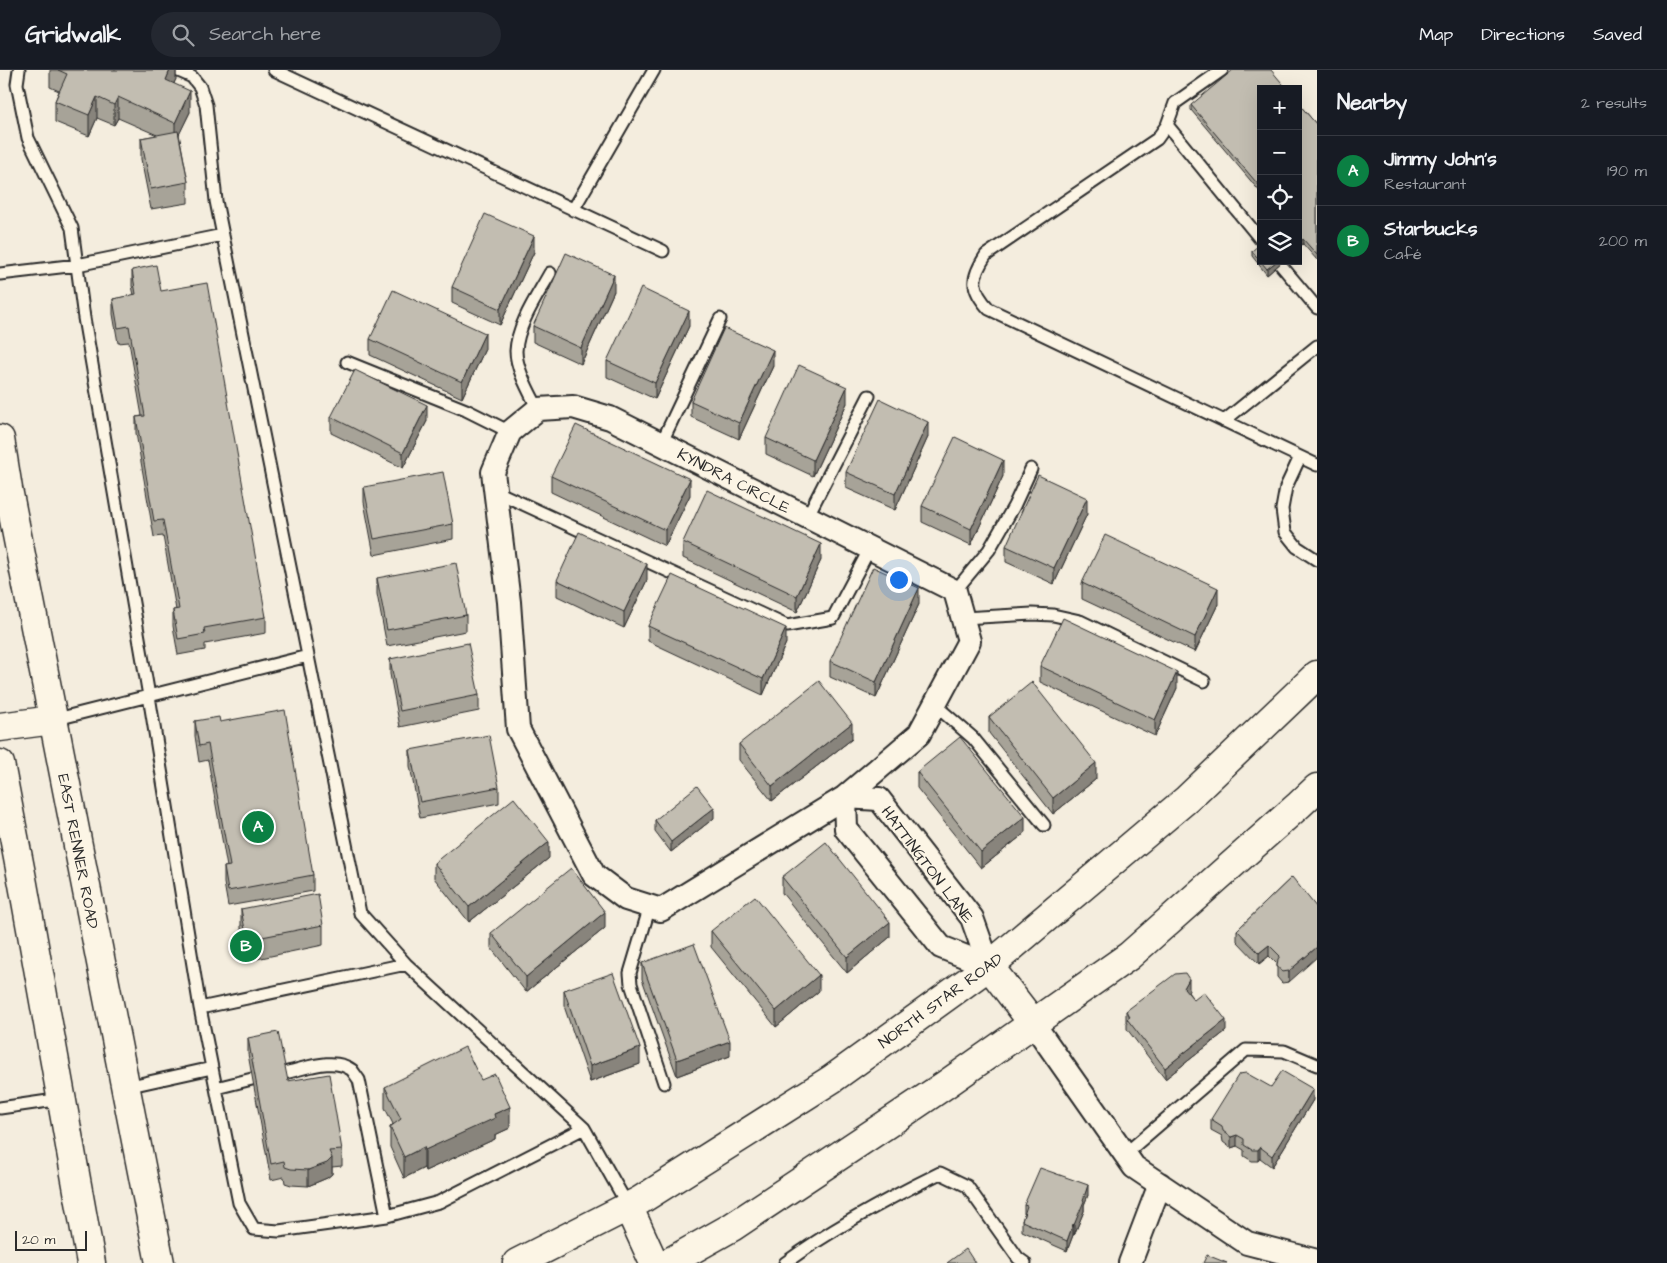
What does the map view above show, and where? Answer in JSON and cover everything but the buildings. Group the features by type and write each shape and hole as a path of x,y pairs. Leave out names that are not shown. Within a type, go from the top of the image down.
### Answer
{"main road":[{"name":"EAST RENNER ROAD","path":"0,440 160,1263"},
{"name":"NORTH STAR ROAD","path":"517,1263 628,1206 832,1079 989,966 1187,799 1317,675"},
{"path":"0,727 53,720"},
{"path":"0,764 91,1263"},
{"path":"668,1263 741,1222 945,1085 1129,956 1317,788"},
{"path":"989,966 1033,1023"},
{"path":"628,1206 654,1263"}],"street":[{"name":"KYNDRA CIRCLE","path":"538,409 573,407 610,418 955,591"},
{"path":"538,409 510,432 493,472 509,602 518,729 594,875 626,899 661,910 845,797 919,734 969,641 955,591"},
{"path":"845,797 846,829 941,947 989,966"},
{"name":"HATTINGTON LANE","path":"845,797 879,799 972,918 989,966"},
{"path":"1033,1023 1134,1167 1247,1243 1317,1261"},
{"path":"1130,1263 1160,1184"}],"lane":[{"path":"19,70 17,84 28,138 72,228 85,327 149,696 200,1008 239,1203 254,1229 279,1231 387,1216 439,1202 584,1128"},
{"path":"176,70 192,77 200,87 206,105 216,200 360,913 406,964 584,1128 628,1206"},
{"path":"274,70 662,251"},
{"path":"573,210 654,70"},
{"path":"1222,70 1175,103 1167,125 1157,139 986,255 976,270 975,285 978,297 989,308 1317,465"},
{"path":"1167,125 1257,235"},
{"path":"0,274 77,265 223,235"},
{"path":"1281,265 1317,308"},
{"path":"538,409 524,381 516,352 519,332 550,273"},
{"path":"661,444 720,319"},
{"path":"1224,421 1317,346"},
{"path":"347,362 466,410 510,432"},
{"path":"807,517 869,396"},
{"path":"1300,457 1286,487 1282,509 1285,532 1297,547 1317,560"},
{"path":"955,591 989,550 1014,506 1031,469"},
{"path":"495,491 787,626 833,618 870,548"},
{"path":"963,618 1032,614 1053,615 1080,621 1204,681"},
{"path":"53,720 308,656"},
{"path":"935,705 973,738 1044,825"},
{"path":"650,906 630,973 631,984 664,1083"},
{"path":"200,1008 406,964"},
{"path":"1125,1154 1246,1050 1284,1051 1317,1065"},
{"path":"284,1073 328,1064 340,1064 351,1070 359,1080 387,1216"},
{"path":"126,1087 212,1068"},
{"path":"216,1088 252,1079"},
{"path":"0,1108 62,1098"},
{"path":"785,1263 809,1246 911,1187 940,1173 967,1186 1018,1258 1025,1263"}],"place":[{"name":"Jimmy John's","path":"258,827"},
{"name":"Starbucks","path":"246,946"}]}
